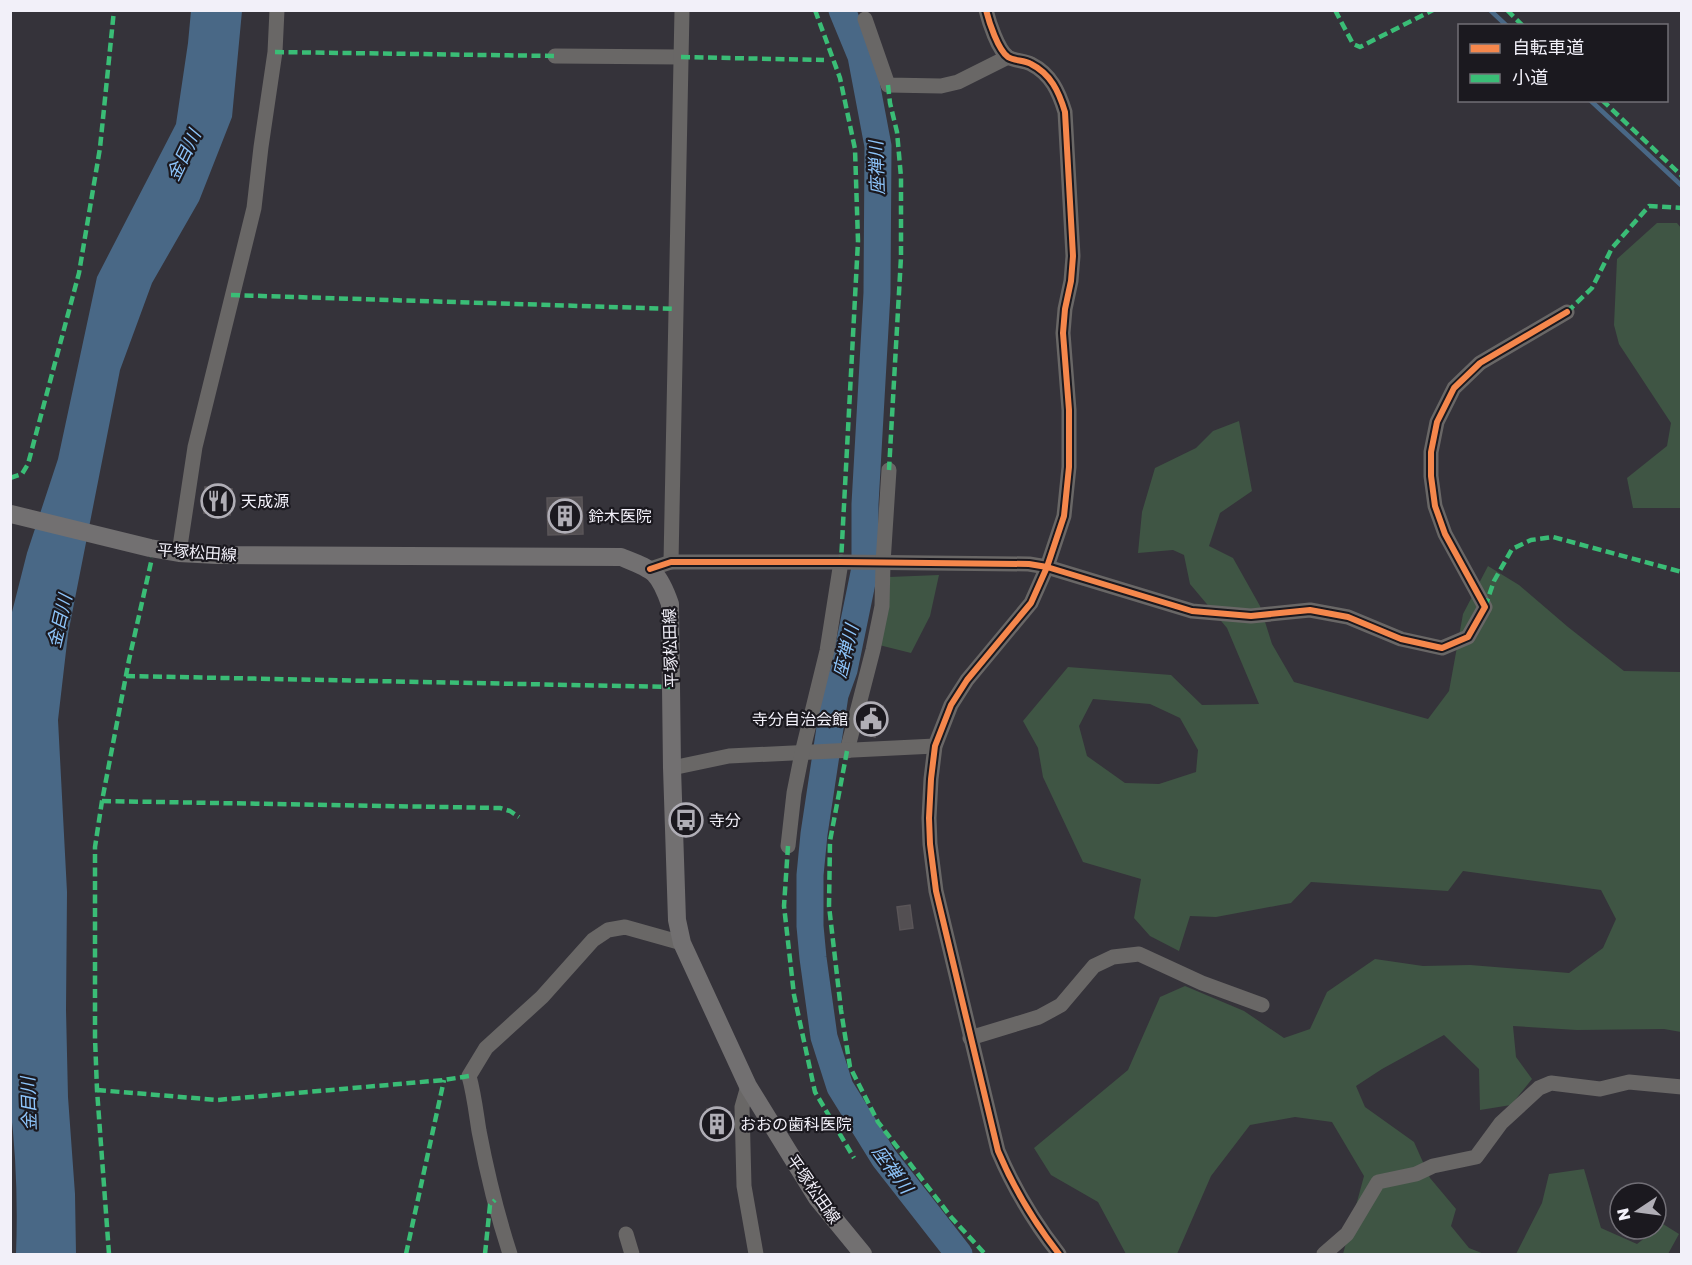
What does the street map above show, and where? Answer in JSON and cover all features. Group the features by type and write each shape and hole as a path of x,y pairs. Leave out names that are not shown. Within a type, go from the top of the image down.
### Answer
{"main road":[{"name":"平塚松田線","path":"11,512 150,548 179,553 621,557 650,569 663,584 670,604 677,920 682,943 748,1086 817,1198 863,1254"}],"street":[{"path":"179,553 195,447 254,208 275,52 277,10"},
{"path":"671,562 682,10"},
{"path":"986,10 993,34 1008,57 1030,64 1048,76 1059,92 1065,112 1073,256 1063,333 1069,410 1069,467 1064,516 1047,567 1031,603 967,680 951,705 935,746 929,818 930,844 936,891 998,1150 1025,1207 1059,1254"},
{"path":"865,19 888,85 941,86 957,82 1008,57"},
{"path":"555,56 681,57"},
{"path":"650,569 671,562 1029,564 1047,567 1192,611 1251,616 1310,610 1348,617 1401,639 1442,648 1468,637 1485,607 1445,534 1435,506 1431,452 1437,422 1454,388 1480,363 1566,312"},
{"path":"847,750 882,606 889,470"},
{"path":"788,846 794,793 828,651 841,562"},
{"path":"672,768 729,756 935,746"},
{"path":"510,1254 500,1224 469,1076 475,1064 486,1048 542,997 593,940 608,930 626,927 682,943"},
{"path":"970,1038 1040,1017 1061,1005 1094,966 1113,957 1138,954 1202,983 1262,1005"},
{"path":"1324,1254 1347,1234 1378,1182 1416,1174 1433,1166 1476,1157 1501,1123 1539,1088 1551,1083 1600,1089 1629,1082 1682,1087"},
{"path":"748,1086 742,1107 744,1186 756,1254"},
{"path":"626,1234 632,1254"}],"green space":[{"path":"1657,223 1677,223 1681,228 1681,508 1633,508 1627,478 1667,446 1671,423 1619,344 1614,325 1617,259"},
{"path":"1239,421 1252,491 1220,513 1209,546 1233,558 1260,606 1272,644 1294,682 1428,719 1449,691 1463,614 1488,566 1519,585 1624,671 1681,672 1681,1032 1664,1029 1577,1030 1513,1026 1516,1057 1532,1079 1511,1105 1480,1110 1479,1069 1444,1035 1356,1086 1365,1107 1414,1142 1430,1178 1456,1209 1451,1226 1469,1248 1484,1254 1343,1254 1364,1176 1332,1122 1295,1117 1250,1125 1211,1176 1177,1254 1126,1254 1098,1202 1051,1175 1034,1148 1128,1070 1160,997 1185,986 1244,1011 1284,1038 1310,1029 1327,992 1375,959 1423,966 1470,965 1569,973 1603,948 1616,919 1601,890 1463,871 1448,891 1311,882 1291,903 1216,917 1190,916 1179,951 1150,936 1134,918 1141,879 1083,862 1043,777 1038,748 1023,721 1068,667 1171,675 1202,705 1259,704 1227,628 1190,584 1184,555 1173,550 1138,553 1142,512 1155,468 1196,448 1213,431","holes":["1093,699 1150,704 1180,718 1198,750 1196,772 1159,784 1125,783 1087,756 1079,726"]},
{"path":"939,575 930,616 911,653 879,645 889,577"},
{"path":"1584,1169 1601,1228 1608,1231 1608,1241 1630,1241 1637,1244 1641,1241 1668,1241 1668,1227 1679,1234 1668,1254 1516,1254 1542,1203 1549,1174"}],"water":[{"name":"金目川","path":"191,11 242,11 232,117 199,201 152,283 120,370 68,634 58,720 67,892 68,1097 75,1194 76,1254 16,1254 16,1178 10,1103 11,616 27,553 58,459 97,277 176,124"}],"building":[{"name":"天成源","path":"205,487 232,489 230,515 204,513"},
{"name":"鈴木医院","path":"582,497 583,534 548,535 547,498"},
{"name":"寺分自治会館","path":"869,703 883,706 875,737 862,733"},
{"path":"910,905 913,928 900,930 897,907"},
{"name":"おおの歯科医院","path":"707,1109 730,1112 727,1135 704,1132"}],"waterway":[{"name":"座禅川","path":"842,10 861,56 878,146 877,293 865,504 865,568 844,670 835,695 814,834 810,875 810,926 813,958 824,1037 840,1087 884,1158 959,1254"},
{"path":"1490,10 1505,24"},
{"path":"1592,102 1682,186"}],"marked path":[{"path":"10,478 22,474 28,464 79,273 100,148 114,10"},
{"path":"815,10 840,78 855,149 858,241 841,562"},
{"path":"1335,10 1353,44 1360,47 1433,10"},
{"path":"1507,10 1521,24"},
{"path":"275,52 555,56"},
{"path":"681,57 824,60"},
{"path":"888,85 897,132 901,177 901,257 889,470"},
{"path":"1604,102 1682,176"},
{"path":"1567,312 1592,288 1612,248 1649,206 1682,208"},
{"path":"231,295 676,309"},
{"path":"1485,607 1494,581 1512,549 1531,540 1553,537 1682,572"},
{"path":"109,1254 95,1038 95,847 129,660 152,558"},
{"path":"126,676 671,687"},
{"path":"847,751 830,841 829,906 850,1067 878,1122 951,1217 985,1254"},
{"path":"102,801 500,808 519,817"},
{"path":"788,846 784,906 794,995 815,1092 854,1158"},
{"path":"97,1090 217,1100 469,1076"},
{"path":"406,1254 444,1080"},
{"path":"485,1254 490,1205 495,1200"}],"cycle path":[{"path":"986,10 994,35 1004,53 1010,58 1031,64 1044,73 1057,91 1065,112 1073,256 1063,333 1069,410 1069,467 1064,516 1047,567 1031,603 967,680 951,705 935,746 929,818 930,844 936,891 998,1151 1025,1205 1059,1254"},
{"path":"650,569 671,562 1029,564 1047,567 1192,611 1251,616 1310,610 1348,617 1401,639 1442,648 1468,637 1485,607 1445,534 1435,506 1431,452 1437,422 1454,388 1480,363 1567,312"}],"place":[{"name":"天成源","path":"218,501"},
{"name":"鈴木医院","path":"565,516"},
{"name":"寺分自治会館","path":"871,719"},
{"name":"寺分","path":"686,820"},
{"name":"おおの歯科医院","path":"717,1124"}]}
